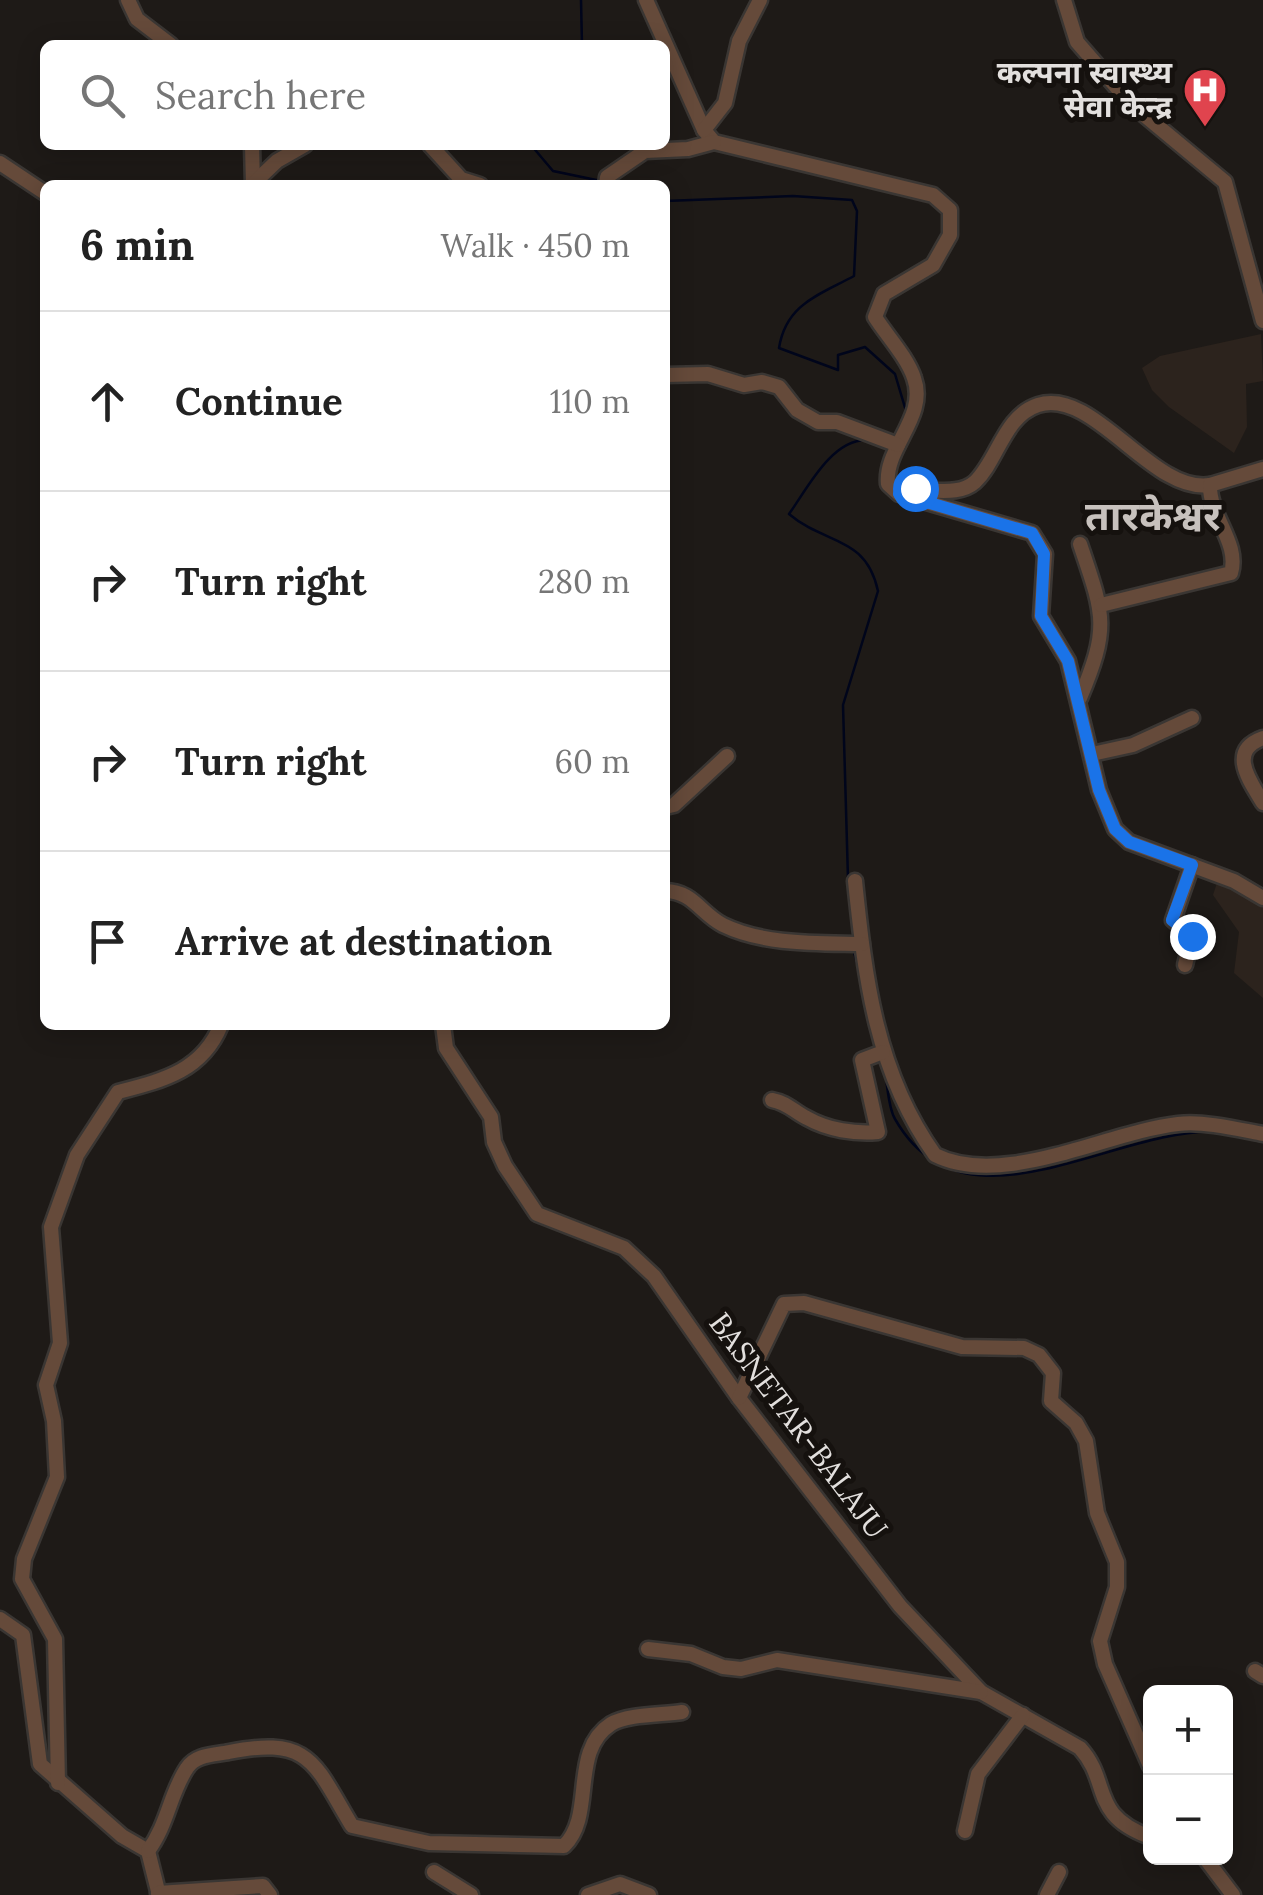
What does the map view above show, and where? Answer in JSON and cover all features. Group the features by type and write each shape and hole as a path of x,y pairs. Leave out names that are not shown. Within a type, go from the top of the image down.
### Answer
{"street":[{"path":"128,0 137,18 165,40"},
{"path":"646,0 665,40"},
{"path":"670,150 688,149 709,136 725,104 738,41 760,0"},
{"path":"1064,0 1077,42 1131,104 1226,182 1263,322"},
{"path":"670,52 709,136"},
{"path":"709,136 933,195 950,210 950,235 933,265 884,294 876,317 915,380 916,407 886,464 888,484 899,494 1032,533 1044,554 1041,616 1068,661 1080,698 1099,790 1115,829 1129,842 1192,865 1263,898"},
{"path":"252,150 253,180"},
{"path":"258,180 277,161 296,150"},
{"path":"435,150 466,180"},
{"path":"608,180 646,151 667,150"},
{"path":"0,163 40,190"},
{"path":"670,375 708,374 744,385 762,382 779,388 798,410 818,422 838,422 894,445"},
{"path":"899,494 915,488 964,489 976,481 994,449 1023,415 1038,405 1059,404 1078,410 1186,483 1210,484 1263,468"},
{"path":"1101,605 1231,573 1229,542 1210,500 1210,484"},
{"path":"1080,544 1101,605 1100,650 1080,698"},
{"path":"1092,754 1133,745 1192,718"},
{"path":"1263,738 1252,742 1243,755 1242,768 1263,803"},
{"path":"670,805 726,756"},
{"path":"1185,966 1192,936 1172,920 1192,865"},
{"path":"856,881 862,944 883,1052 935,1155 954,1161 1022,1162 1178,1124 1263,1134"},
{"path":"670,891 690,897 720,924 753,936 862,944"},
{"path":"58,1784 54,1639 22,1578 24,1559 56,1476 54,1422 46,1384 60,1343 51,1228 77,1155 118,1092 165,1080 199,1062 218,1030"},
{"name":"BASNETAR-BALAJU","path":"444,1030 446,1048 491,1117 494,1142 505,1166 536,1214 624,1248 674,1301 739,1398 900,1606 982,1692 1080,1748 1093,1762 1098,1792 1112,1813 1143,1833"},
{"path":"772,1100 787,1103 809,1120 854,1133 878,1132 863,1064 866,1056 883,1052"},
{"path":"739,1398 784,1304 804,1303 962,1348 1024,1348 1039,1356 1053,1374 1052,1401 1076,1422 1086,1441 1097,1513 1117,1562 1118,1587 1100,1641 1132,1734 1143,1754"},
{"path":"0,1619 23,1636 40,1764 58,1784 122,1836 148,1851 158,1894 263,1886 270,1895"},
{"path":"648,1649 691,1654 723,1667 742,1669 777,1660 982,1692"},
{"path":"148,1851 165,1828 188,1766 199,1758 262,1746 291,1749 312,1760 352,1826 429,1843 564,1846 575,1835 590,1747 612,1723 682,1712"},
{"path":"965,1832 978,1774 1023,1715"},
{"path":"1209,1865 1233,1895"},
{"path":"434,1872 471,1895"},
{"path":"1046,1895 1059,1872"},
{"path":"588,1895 620,1884 649,1895"}],"shaded area":[{"path":"1261,334 1263,381 1246,384 1247,427 1234,453 1169,407 1152,390 1142,368 1160,356"},
{"path":"1220,874 1263,900 1263,998 1234,973 1239,932 1213,895"}],"waterway":[{"path":"581,0 582,40"},
{"path":"535,150 553,171 596,180"},
{"path":"670,201 793,196 852,200 857,211 854,276 797,311 779,348 838,370 838,355 865,347 895,374 906,411"},
{"path":"893,437 904,418"},
{"path":"848,879 843,705 878,591 872,573 854,550 789,514 831,457 853,442 866,440"},
{"path":"853,922 853,939"},
{"path":"854,952 862,983"},
{"path":"885,1073 895,1119 925,1155 960,1172 1001,1176 1177,1135 1217,1132"}],"place":[{"name":"कल्पना स्वास्थ्य सेवा केन्द्र","path":"1205,128"}],"district":[{"name":"तारकेश्वर","path":"1153,516"}],"route":[{"path":"915,488 899,494 1032,533 1044,554 1041,616 1068,661 1080,698 1099,790 1115,829 1129,842 1192,865 1172,920 1190,930 1192,936"}]}
